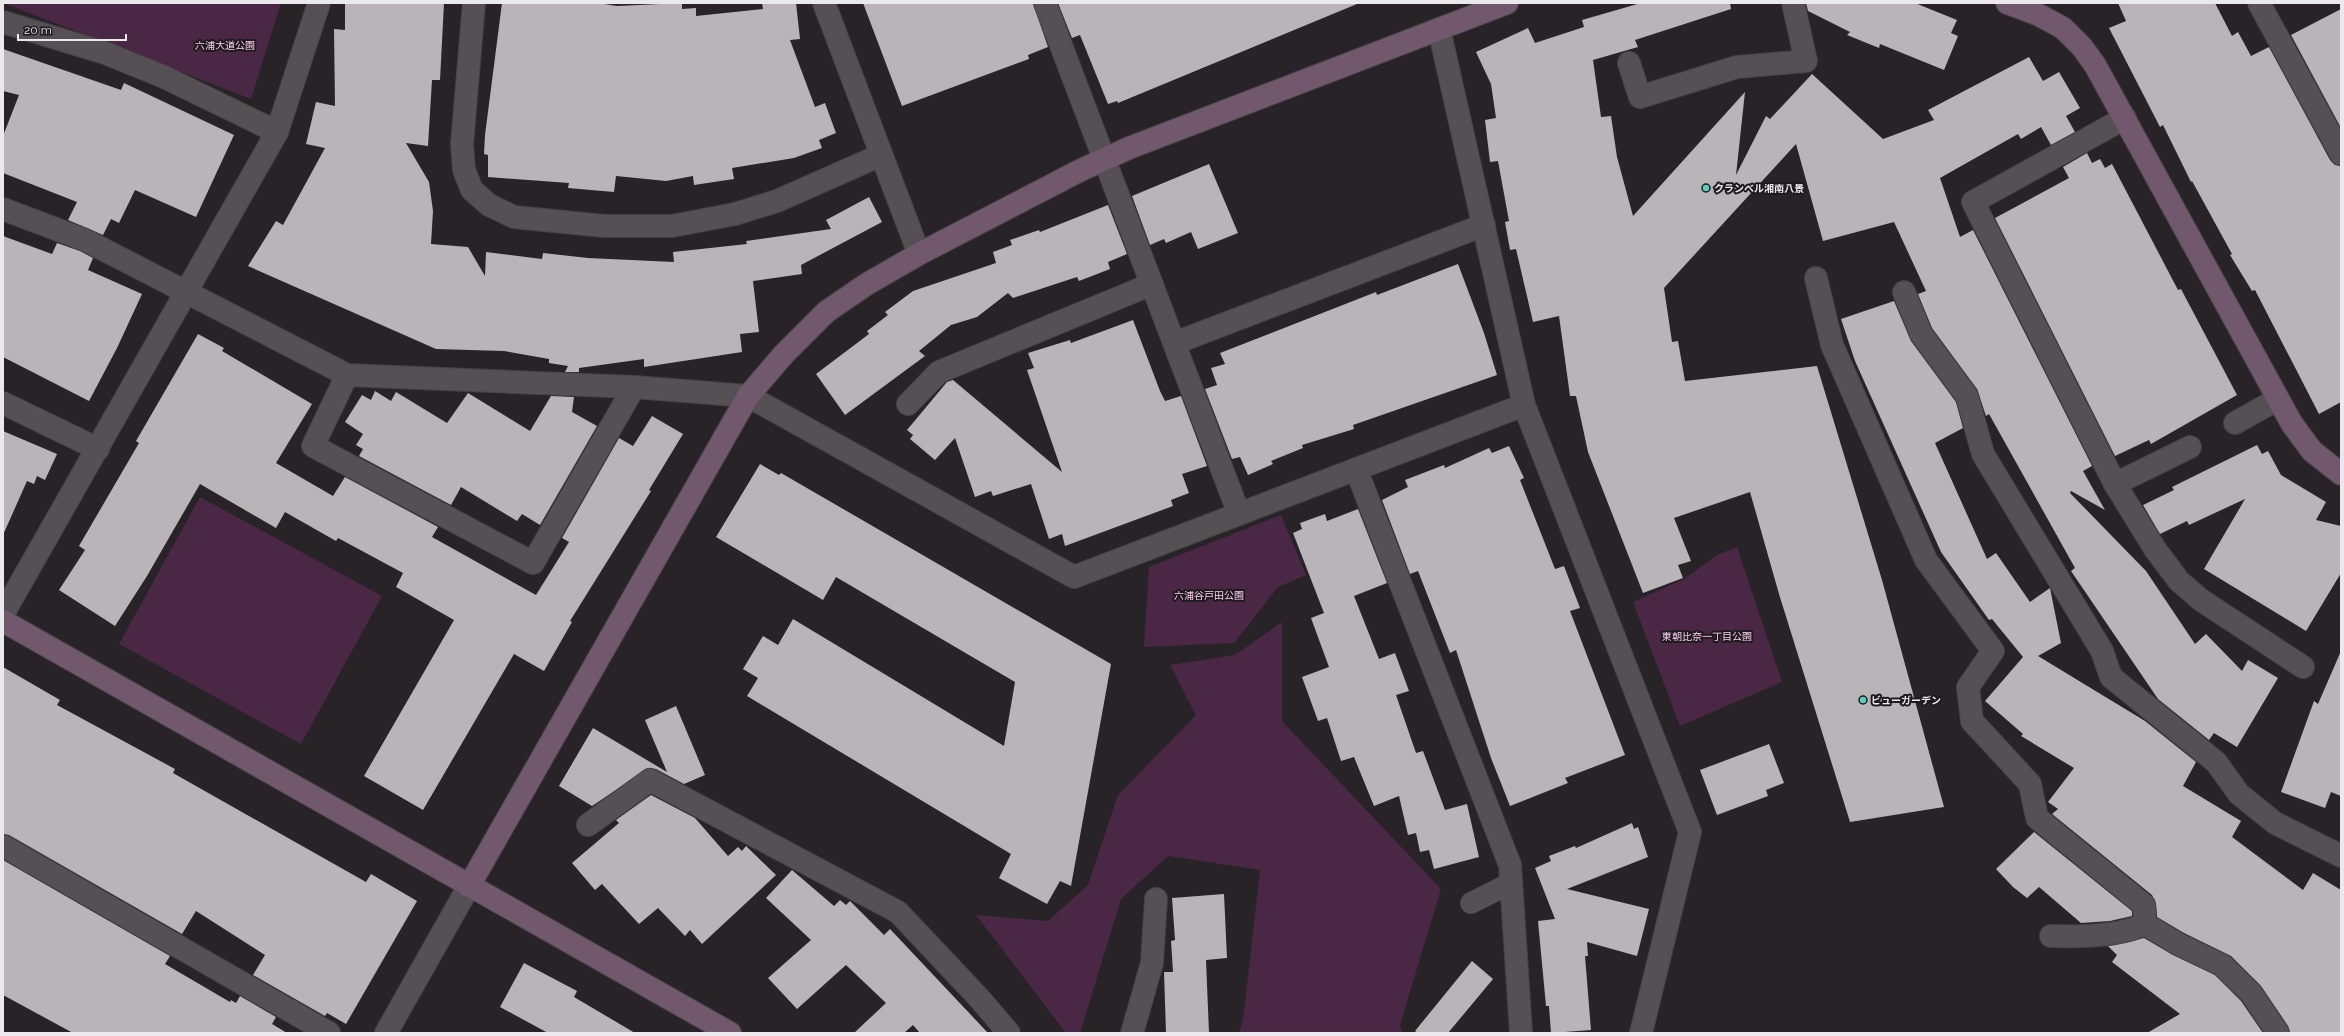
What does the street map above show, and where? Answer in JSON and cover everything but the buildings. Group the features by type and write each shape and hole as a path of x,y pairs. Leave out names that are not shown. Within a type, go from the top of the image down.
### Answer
{"street":[{"path":"3,614 188,291 277,132 319,3"},
{"path":"474,3 462,144 464,170 472,190 489,205 514,217 604,226 672,226 735,214 777,201 882,154"},
{"path":"824,3 919,254"},
{"path":"1045,3 1105,157 1239,514"},
{"path":"386,1033 748,396 784,354 826,312 867,284 919,254 1105,157 1506,3"},
{"path":"1629,63 1640,97 1737,67 1806,61 1793,3"},
{"path":"2007,3 2039,15 2062,28 2082,47 2095,65 2292,424 2312,451 2341,474"},
{"path":"2259,3 2341,154"},
{"path":"3,22 112,56 164,77 277,132"},
{"path":"1439,29 1524,405 1690,832 1641,1033"},
{"path":"2125,118 1973,202 2115,484 2155,549 2179,582 2223,617 2303,667"},
{"path":"3,208 85,240 188,291 347,375 634,387 748,396 1074,577 1524,405"},
{"path":"1175,343 1484,225"},
{"path":"1816,278 1832,345 1880,458 1926,560 1993,651 1968,687 1972,721 2030,784 2038,818 2144,905 2145,924"},
{"path":"908,404 939,372 1152,284"},
{"path":"1904,292 1921,334 1967,396 1983,454 2102,651 2111,677 2216,762 2239,794 2275,823 2341,856"},
{"path":"347,375 313,446 533,563 634,387"},
{"path":"2235,423 2278,399"},
{"path":"3,403 98,449"},
{"path":"2115,484 2190,447"},
{"path":"1356,469 1510,865 1521,1033"},
{"path":"3,621 730,1033"},
{"path":"588,825 650,780 898,912 979,998 1009,1033"},
{"path":"3,846 329,1033"},
{"path":"1132,1033 1152,963 1156,899"},
{"path":"2052,936 2071,937 2133,930 2145,924"},
{"path":"2145,924 2178,944 2222,965 2250,993 2278,1033"}],"lane":[{"path":"1471,903 1511,883"}],"green space":[{"name":"六浦大道公園","path":"3,3 281,3 251,99"},
{"path":"200,497 382,596 301,744 119,644"},
{"name":"六浦谷戸田公園","path":"1281,515 1306,575 1278,587 1234,643 1144,647 1149,567"},
{"name":"東朝比奈一丁目公園","path":"1737,547 1782,682 1680,726 1633,602 1684,579 1717,555"},
{"path":"1282,622 1282,721 1441,889 1400,1025 1402,1033 1239,1033 1243,1020 1260,870 1168,856 1121,899 1080,1033 1066,1033 976,915 1048,921 1088,885 1118,795 1196,715 1170,665 1235,655"}],"place":[{"name":"クランベル湘南八景","path":"1706,188"},
{"name":"ビューガーデン","path":"1863,700"}]}
